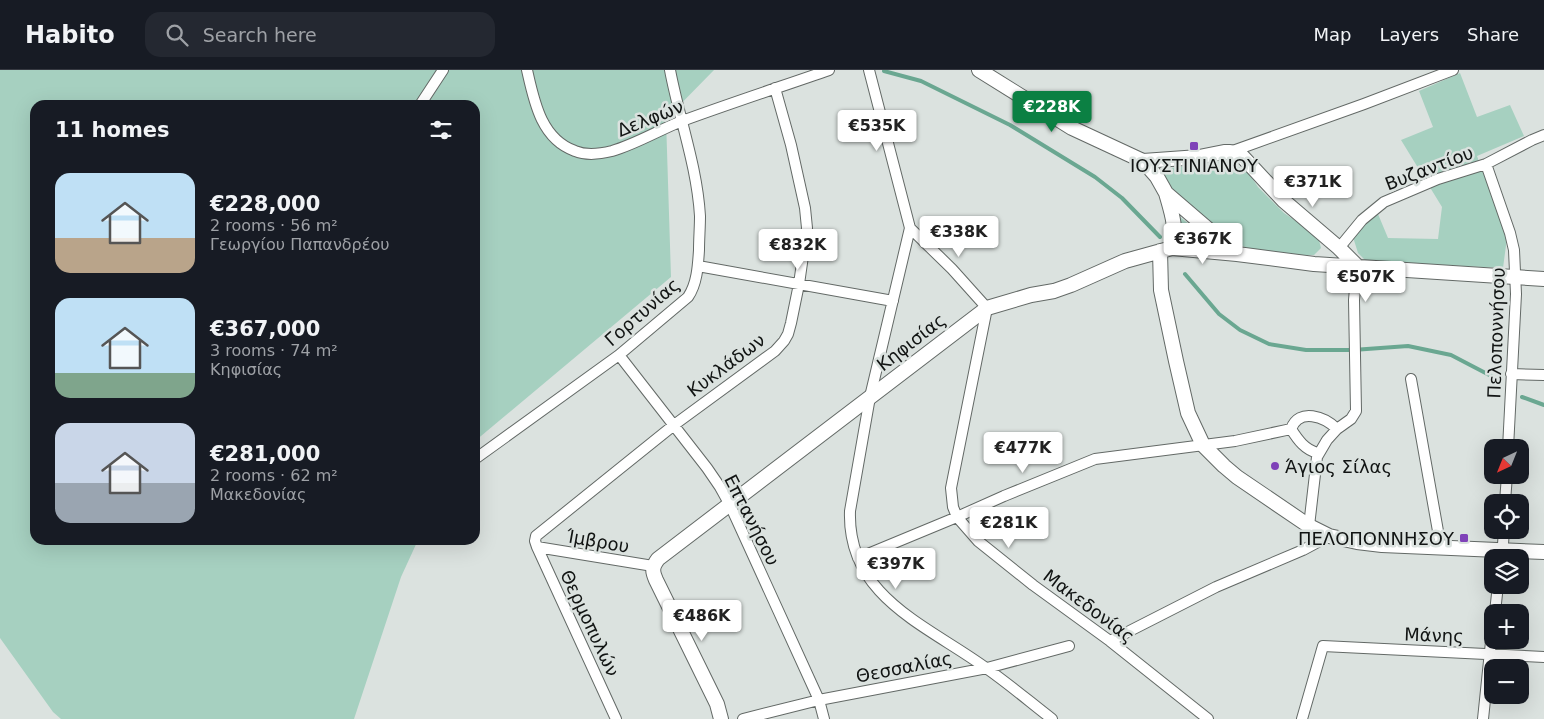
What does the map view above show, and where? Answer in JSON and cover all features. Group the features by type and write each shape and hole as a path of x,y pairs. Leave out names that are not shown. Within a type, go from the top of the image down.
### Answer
{"street":[{"path":"423,100 443,70"},
{"name":"Δελφών","path":"527,70 540,116 549,132 562,145 576,152 594,155 613,150 682,122 829,70"},
{"name":"Γορτυνίας","path":"480,455 619,355 694,290 698,266 700,215 691,160 670,70"},
{"path":"869,70 910,228 870,397 850,511 851,537 854,549 866,575 890,602 987,668 1052,719"},
{"path":"979,70 1072,128 1143,161 1157,177 1166,193 1174,221 1175,237 1166,250 1161,290 1188,413 1203,445 1224,466 1309,526 1329,536 1357,542 1484,552"},
{"path":"1230,152 1453,70"},
{"name":"Κυκλάδων","path":"536,544 536,536 674,425 775,351 788,334 799,284 807,228 805,208 791,145 775,88"},
{"name":"Βυζαντίου","path":"1339,248 1362,220 1384,202 1438,179 1486,164 1544,135"},
{"path":"1143,161 1199,157 1224,152 1241,155 1284,201 1357,266 1354,300 1356,411 1327,440 1318,453 1309,526"},
{"name":"Πελοποννήσου","path":"1486,164 1513,240 1516,294 1508,439"},
{"path":"1166,193 1237,254"},
{"path":"910,228 952,269 986,308"},
{"name":"Κηφισίας","path":"653,566 658,560 986,308 1031,295 1054,291 1124,261 1166,250 1237,254 1314,264 1515,276 1542,275"},
{"path":"698,266 893,300"},
{"name":"Μακεδονίας","path":"986,308 951,488 953,506 957,517 978,541 1033,585 1110,641 1208,719"},
{"name":"Επτανήσου","path":"619,355 716,481 730,505 819,700 824,719"},
{"path":"1511,374 1544,375"},
{"path":"1411,378 1441,548"},
{"path":"858,558 1095,459 1235,441 1291,429 1296,420 1310,415 1326,420 1337,429"},
{"path":"1291,429 1307,448 1318,453"},
{"path":"1110,641 1216,587 1303,550 1329,536"},
{"name":"Ίμβρου","path":"536,544 653,566"},
{"name":"Θερμοπυλών","path":"536,544 616,719"},
{"path":"1529,553 1544,552"},
{"path":"653,566 656,580 717,704 721,719"},
{"name":"Θεσσαλίας","path":"743,719 819,700 987,668 1069,646"},
{"name":"Μάνης","path":"1302,719 1323,646 1544,657"},
{"path":"1483,719 1490,649"}],"green space":[{"path":"0,70 714,70 666,119 671,277 480,437 480,100 30,100 30,545 416,545 401,577 354,719 61,719 53,712 0,638"},
{"path":"1460,73 1477,117 1510,105 1524,136 1477,156 1507,238 1503,268 1366,261 1358,253 1353,237 1361,225 1378,214 1388,238 1438,239 1442,207 1401,140 1433,127 1419,91"},
{"path":"1219,162 1235,165 1248,172 1258,187 1284,213 1318,236 1321,248 1314,255 1292,255 1263,253 1244,247 1220,232 1166,186 1163,176 1171,168"},
{"path":"1179,216 1216,246 1177,243 1182,232"}],"waterway":[{"path":"884,71 921,81 1010,125 1095,177 1122,198 1160,237"},
{"path":"1185,274 1219,314 1240,330 1269,344 1306,350 1353,350 1408,346 1451,355 1497,379"},
{"path":"1522,397 1544,405"}],"place":[{"name":"ΙΟΥΣΤΙΝΙΑΝΟΥ","path":"1194,146"},
{"name":"Άγιος Σίλας","path":"1275,466"},
{"name":"ΠΕΛΟΠΟΝΝΗΣΟΥ","path":"1464,538"}]}
